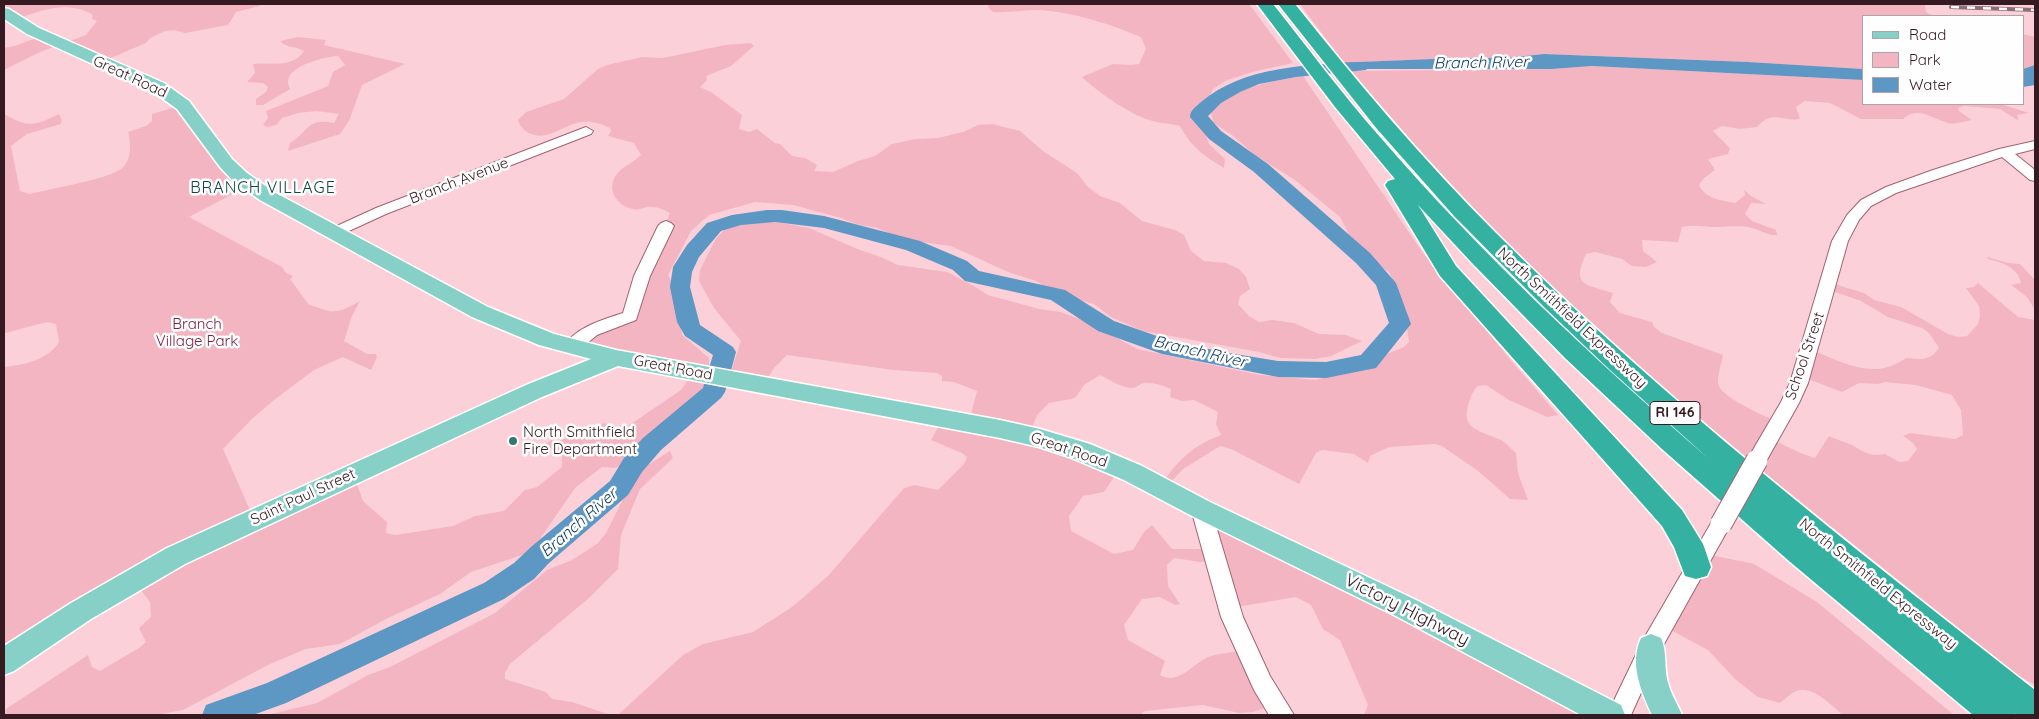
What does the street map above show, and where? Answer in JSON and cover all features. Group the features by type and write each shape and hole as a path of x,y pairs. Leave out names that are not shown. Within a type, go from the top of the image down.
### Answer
{"highway":[{"name":"North Smithfield Expressway","path":"1265,4 1305,57 1336,83 1490,240 1600,347 1735,466 1875,582 2035,710"},
{"name":"North Smithfield Expressway","path":"1286,4 1326,56 1336,83 1377,146 1470,249 1595,374 1689,458 1848,594 1998,715"},
{"path":"1377,146 1391,178 1448,271 1672,518 1688,544 1696,567"},
{"path":"1875,582 1962,644 2035,690"}],"main road":[{"name":"Great Road","path":"4,12 33,31 158,87 171,96 183,105 226,163 240,177 267,196 480,312 547,340 616,358 1040,438 1081,451 1133,473 1201,509"},
{"name":"Saint Paul Street","path":"4,662 81,611 176,556 534,391 616,358"},
{"name":"Victory Highway","path":"1201,509 1404,607 1610,715"},
{"path":"1651,647 1650,666 1654,686 1667,715"}],"street":[{"name":"Branch Avenue","path":"333,233 381,212 586,131"},
{"name":"School Street","path":"1619,715 1651,647 1790,403 1799,383 1840,241 1852,218 1866,203 1891,190 2004,152 2035,146"},
{"path":"2004,152 2035,177"},
{"path":"572,347 592,331 630,316 642,276 666,226"},
{"path":"1201,509 1232,617 1262,682 1282,715"}],"green space":[{"path":"4,4 259,4 260,6 236,12 228,25 185,33 174,30 165,31 150,38 146,43 106,60 64,43 40,52 4,70 4,48 44,35 65,43 86,35 97,21 92,19 93,15 84,10 65,7 36,12 17,19 4,12"},
{"path":"989,4 1249,4 1293,63 1252,72 1225,81 1213,89 1206,104 1193,114 1193,118 1205,132 1209,144 1225,159 1224,168 1199,150 1188,139 1180,126 1156,122 1125,109 1082,77 1113,64 1139,64 1146,49 1141,37 1104,23 1078,16 1039,10 993,12 988,7"},
{"path":"1300,4 1925,4 1926,12 1931,15 1862,15 1862,69 1748,62 1544,54 1506,58 1344,63"},
{"path":"2024,34 2035,37 2035,65 2024,69"},
{"path":"298,37 326,40 324,45 405,64 362,85 349,121 340,134 288,151 290,143 313,124 318,122 334,123 339,114 317,111 298,113 282,118 276,125 267,127 263,125 268,118 266,111 328,86 333,72 345,65 338,56 308,63 294,71 290,76 288,82 290,89 263,105 256,105 256,99 266,92 268,87 263,83 247,82 255,73 253,64 280,64 299,57 304,51 285,45 280,41"},
{"name":"Branch Village Park","path":"751,43 754,46 731,66 706,76 707,80 700,87 711,92 742,115 739,129 749,132 757,129 775,143 780,144 792,156 805,158 817,165 814,171 833,172 875,156 892,144 915,139 938,138 963,132 978,125 992,124 1020,131 1043,151 1077,173 1088,187 1100,196 1120,203 1142,221 1175,230 1184,235 1191,251 1204,261 1226,263 1239,269 1246,277 1250,289 1240,296 1238,304 1249,316 1259,322 1272,320 1294,323 1319,334 1346,335 1362,341 1331,356 1315,359 1280,358 1259,352 1143,331 1111,317 1094,304 1057,294 1036,281 1008,272 951,246 906,240 877,228 856,224 793,205 755,202 709,215 691,231 668,275 676,291 682,335 709,358 709,374 699,401 691,411 660,435 647,451 615,468 602,467 575,488 531,552 471,572 440,594 388,618 340,644 306,649 270,664 183,710 156,715 4,715 6,709 88,655 92,667 100,671 139,648 146,642 139,628 151,617 150,602 136,584 51,630 4,663 4,367 27,363 42,357 49,353 59,342 56,324 47,322 5,333 4,331 4,114 19,122 31,124 44,121 59,114 62,120 61,124 27,134 11,146 20,191 30,194 92,180 121,169 125,166 129,157 130,141 128,132 146,126 152,121 152,114 183,105 245,178 229,185 233,194 189,217 282,267 286,273 293,276 290,279 309,305 337,311 360,301 352,316 344,341 367,354 376,354 377,357 371,370 343,357 314,370 252,419 223,449 250,510 199,533 203,544 354,476 363,501 387,522 386,533 395,535 453,526 475,516 504,511 525,490 537,487 562,467 562,456 545,445 551,440 558,442 568,437 578,438 604,423 616,427 628,426 681,390 695,370 578,345 628,317 670,213 654,207 637,210 627,207 614,196 612,185 617,174 641,155 634,143 608,136 611,131 610,128 594,122 576,123 542,136 524,130 518,120 526,112 564,99 598,69 607,65 642,57 663,58 725,45"},
{"path":"1592,66 1862,80 1862,105 2004,105 2029,113 2017,115 2019,121 2000,109 1964,106 1958,108 1959,111 1972,120 1950,123 1920,113 1914,113 1903,119 1861,119 1830,103 1805,101 1796,107 1800,119 1773,117 1757,127 1740,129 1722,126 1713,131 1730,148 1728,154 1708,159 1715,170 1704,178 1699,185 1709,196 1719,200 1735,203 1745,195 1744,190 1766,204 1751,203 1745,214 1752,221 1776,230 1777,235 1770,235 1743,227 1686,226 1682,227 1678,242 1642,240 1643,251 1657,262 1646,267 1632,266 1622,259 1595,252 1586,254 1580,272 1583,282 1613,293 1610,302 1620,313 1652,322 1654,327 1662,333 1723,355 1718,380 1720,388 1744,406 1780,423 1775,441 1815,458 1829,436 1867,453 1875,455 1885,454 1899,462 1908,461 1917,449 1913,443 1903,436 1910,433 1955,439 1963,435 1961,410 1952,395 1916,385 1885,382 1878,384 1859,383 1842,392 1803,377 1812,350 1859,368 1871,369 1894,365 1906,358 1928,358 1939,348 1929,333 1922,328 1888,317 1861,301 1829,290 1831,283 1864,293 1874,300 1901,307 1948,334 1958,337 1967,336 1978,324 1980,316 1979,306 1966,288 1974,287 1978,283 2018,317 2035,320 2035,685 1975,651 1641,378 1471,209 1346,71 1552,69"},
{"path":"1303,76 1423,253 1558,415 1547,417 1509,400 1486,385 1478,386 1473,391 1467,411 1467,418 1470,424 1474,428 1501,440 1516,453 1518,473 1528,500 1510,499 1478,471 1442,446 1435,444 1389,447 1370,456 1368,463 1354,454 1322,450 1316,453 1299,484 1231,449 1220,446 1183,469 1168,485 1164,481 1188,453 1203,443 1221,435 1216,424 1218,412 1194,400 1182,401 1170,397 1171,389 1151,383 1144,383 1135,388 1129,388 1100,375 1084,385 1076,397 1049,403 1037,415 1030,432 1121,467 1104,492 1083,496 1069,516 1071,531 1114,554 1133,550 1144,532 1152,525 1172,549 1211,549 1213,511 1609,715 1364,715 1368,705 1340,640 1323,629 1311,605 1296,597 1230,608 1211,561 1200,562 1174,558 1167,565 1168,586 1180,604 1175,605 1160,597 1142,599 1124,625 1128,640 1165,661 1160,675 1167,678 1174,678 1186,672 1211,656 1246,650 1270,706 1253,712 1239,713 1203,705 1145,711 1140,715 618,715 683,655 703,644 753,632 792,607 828,576 904,488 915,485 938,490 964,464 967,457 931,440 944,416 970,418 977,391 954,382 942,381 942,376 937,373 893,370 787,355 774,368 765,383 730,374 741,341 714,308 699,281 700,270 715,240 729,224 777,222 809,228 898,265 947,272 988,295 1039,309 1061,312 1090,323 1137,349 1260,375 1315,380 1335,375 1404,347 1409,342 1406,320 1392,278 1389,272 1372,261 1354,244 1340,217 1295,180 1255,155 1232,135 1214,123 1209,107 1228,95 1241,90"},
{"path":"1987,257 2008,263 2020,264 2035,280 2035,310 2027,297 2011,285 2021,283 2013,269"},
{"path":"670,451 673,458 640,489 621,535 618,569 589,598 510,664 505,673 505,679 546,692 552,699 572,702 611,715 267,715 317,703 368,675 390,667 495,613 547,570 572,560 597,544 606,533 637,472"},
{"path":"1706,554 1754,564 1817,602 1954,715 1843,715 1815,693 1802,690 1794,692 1780,703 1758,697 1735,679 1708,650 1665,627"}],"water":[{"path":"1544,54 1748,62 1862,69 1862,80 1592,66 1552,69 1356,69 1340,71 1334,63 1506,58"},
{"path":"2035,65 2035,85 2024,87 2024,69"}],"waterway":[{"name":"Branch River","path":"217,715 276,693 494,591 524,571 540,555 619,488 633,465 652,444 713,392 725,352 700,337 690,327 684,310 680,277 683,267 694,249 711,230 724,223 750,218 782,216 824,222 883,237 940,256 960,266 972,276 1058,295 1106,326 1170,349 1278,369 1326,370 1368,362 1400,324 1386,283 1363,258 1261,168 1215,135 1199,117 1199,113 1215,99 1253,81 1274,75 1296,72 1360,67"}],"railway":[{"path":"1951,7 2035,10"}],"place":[{"name":"North Smithfield Fire Department","path":"513,441"}],"district":[{"name":"BRANCH VILLAGE","path":"263,188"}]}
